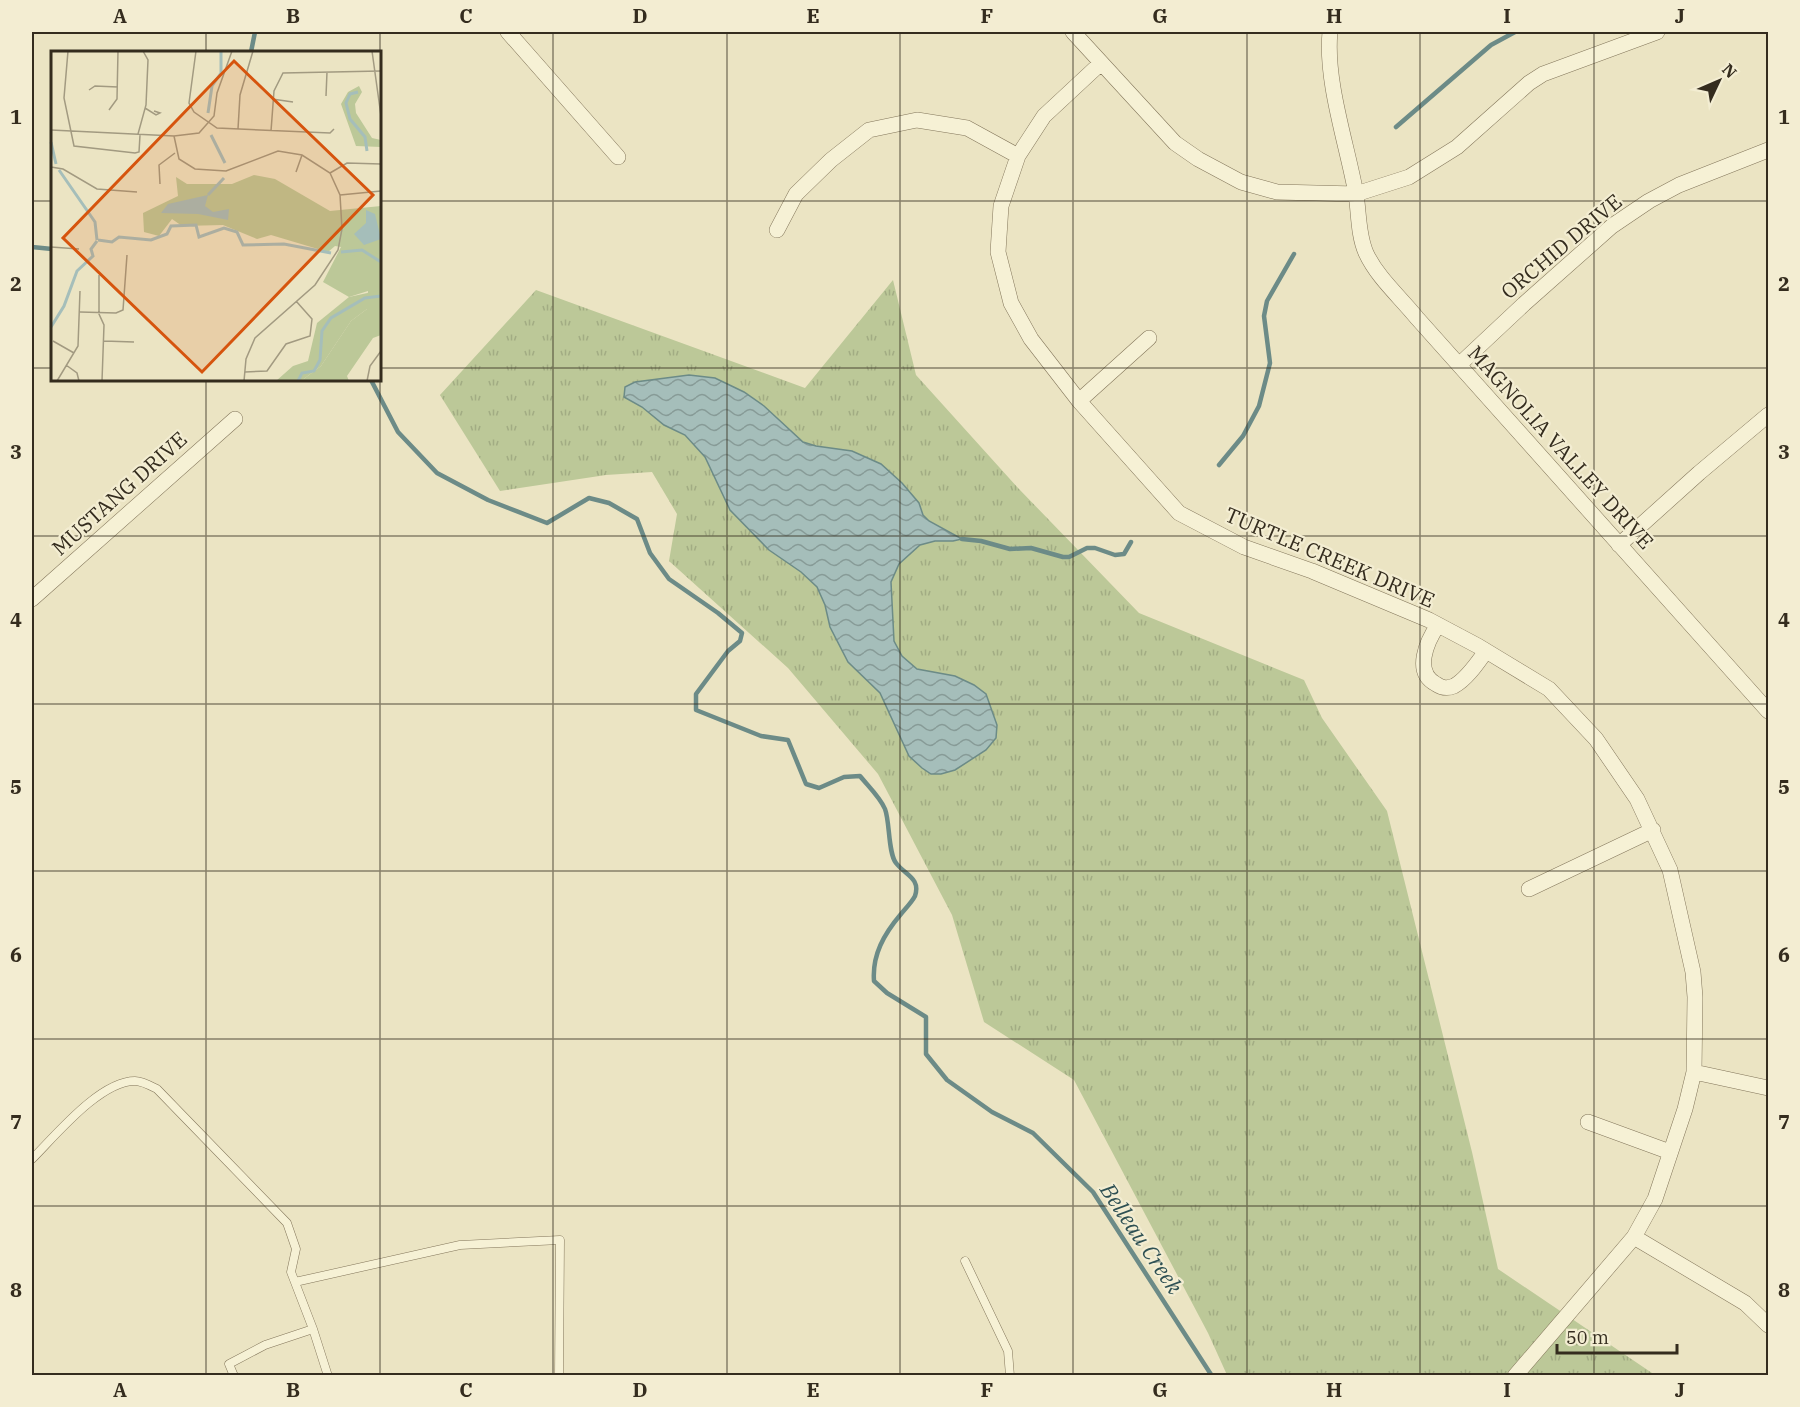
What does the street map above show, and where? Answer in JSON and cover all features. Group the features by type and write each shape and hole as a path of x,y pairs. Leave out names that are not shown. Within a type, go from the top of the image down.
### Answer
{"street":[{"path":"508,32 618,157"},
{"path":"1073,32 1175,143 1223,172 1241,182 1277,192 1356,194 1409,177 1456,147 1529,83 1544,74 1657,32"},
{"name":"MAGNOLIA VALLEY DRIVE","path":"1330,32 1332,75 1356,194 1360,232 1372,265 1768,711"},
{"name":"TURTLE CREEK DRIVE","path":"1101,63 1044,116 1018,156 1001,206 998,252 1011,303 1031,339 1079,401 1179,513 1244,547 1312,571 1438,625 1549,689 1596,739 1637,799 1670,870 1693,972 1695,1022 1694,1072 1670,1152 1655,1199 1634,1237 1515,1376"},
{"path":"777,230 796,194 831,160 869,130 917,120 967,128 1018,156"},
{"name":"ORCHID DRIVE","path":"1460,364 1612,225 1679,185 1768,150"},
{"path":"1079,401 1149,338"},
{"path":"1619,544 1768,415"},
{"name":"MUSTANG DRIVE","path":"32,599 235,419"},
{"name":"TURTLE CREEK DRIVE","path":"1438,625 1430,638 1423,663 1424,672 1432,683 1443,688 1455,685 1477,665 1486,651"},
{"path":"1529,889 1653,830"},
{"path":"1694,1072 1768,1088"},
{"path":"1588,1122 1670,1152"},
{"path":"1634,1237 1745,1302 1768,1325"}],"lane":[{"path":"32,1160 98,1095 114,1085 137,1080 157,1089 287,1223 296,1249 291,1272 328,1376"},
{"path":"295,1282 460,1245 560,1240 559,1376"},
{"path":"965,1261 1008,1351 1010,1376"},
{"path":"234,1376 229,1364 265,1345 313,1329"}],"green space":[{"path":"893,280 916,375 1019,489 1139,613 1304,680 1322,718 1387,811 1472,1152 1498,1269 1655,1375 1227,1375 1208,1333 1074,1080 984,1022 952,915 878,774 788,668 669,561 677,514 652,472 606,475 500,491 440,395 536,290 805,388"}],"water":[{"path":"689,375 715,378 744,392 764,406 803,442 852,451 881,464 919,503 923,515 929,521 962,539 935,541 920,545 899,564 891,582 894,641 902,656 917,669 955,676 986,694 997,725 996,738 986,750 955,770 941,774 931,774 909,756 880,693 848,662 830,627 825,605 817,587 801,572 769,550 730,510 705,457 685,435 664,425 642,407 624,397 625,387 635,382"}],"waterway":[{"path":"251,51 255,32"},
{"path":"1396,127 1491,45 1515,32"},
{"name":"Belleau Creek","path":"32,247 51,249"},
{"path":"1219,465 1243,436 1259,406 1270,363 1264,316 1267,301 1294,254"},
{"name":"Belleau Creek","path":"372,381 398,432 437,473 488,500 547,523 589,498 609,503 637,519 650,553 669,579 718,613 742,633 740,641 728,651 696,694 696,710 761,736 788,740 806,784 819,788 844,777 860,776 877,796 887,815 893,858 914,881 916,890 914,898 889,929 880,945 875,962 874,981 887,993 926,1017 926,1054 947,1080 992,1112 1033,1133 1093,1192 1212,1376"},
{"path":"962,539 981,541 1010,549 1031,548 1063,557 1069,557 1087,548 1095,548 1115,555 1124,554 1131,542"}]}
